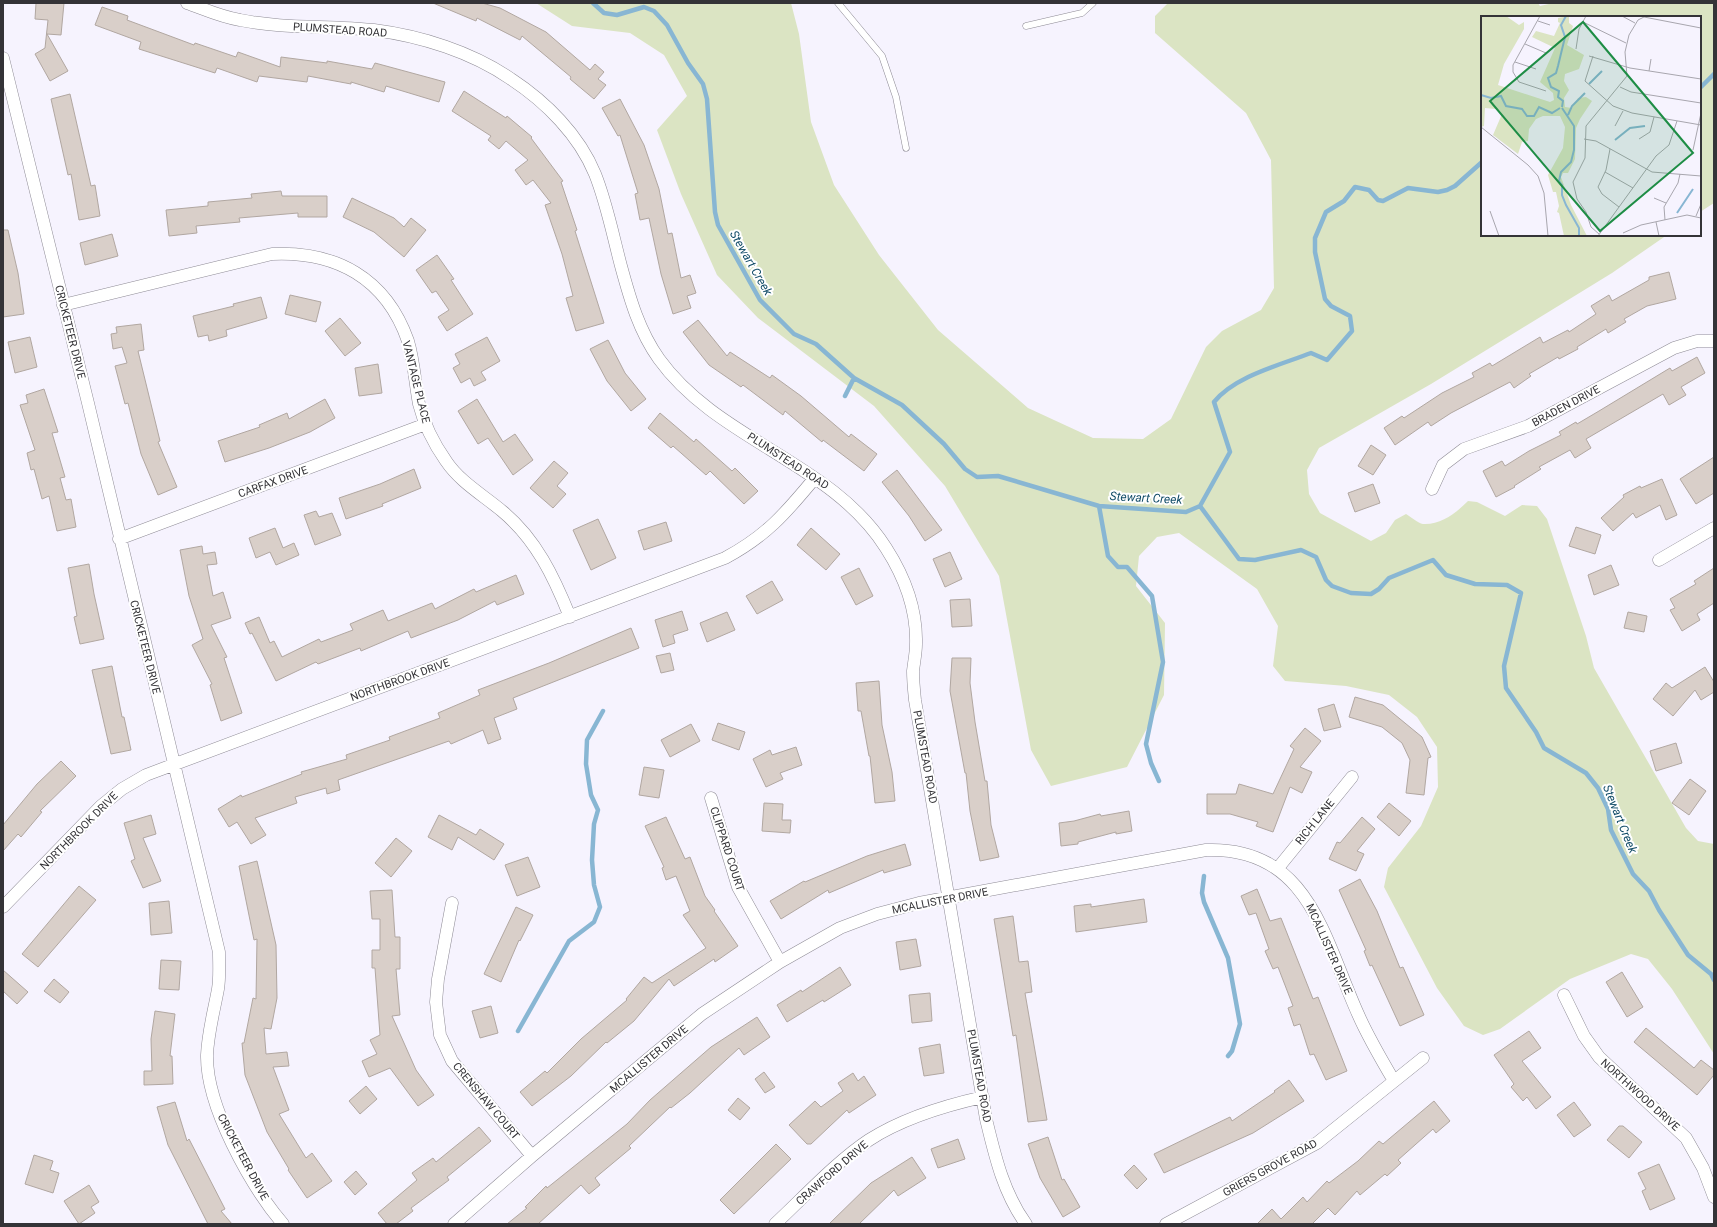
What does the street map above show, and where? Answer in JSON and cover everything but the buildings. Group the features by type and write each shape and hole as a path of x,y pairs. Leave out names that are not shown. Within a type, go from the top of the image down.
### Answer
{"street":[{"name":"PLUMSTEAD ROAD","path":"186,3 222,16 277,26 374,30 429,42 481,62 510,78 536,97 553,112 573,136 595,174 638,323 660,361 673,376 707,408 838,494 869,525 886,548 901,576 910,600 915,626 916,644 913,671 915,700 983,1097 995,1157 1004,1186 1026,1224"},
{"name":"CRICKETEER DRIVE","path":"3,58 88,403 119,539 219,952 220,976 209,1028 207,1055 213,1095 221,1119 259,1192 283,1224"},
{"name":"VANTAGE PLACE","path":"63,305 272,254 301,254 315,256 336,262 356,273 374,287 389,304 397,317 408,341 414,366 420,404 426,424 434,442 452,468 468,484 508,516 533,543 556,582 570,617"},
{"name":"BRADEN DRIVE","path":"1432,490 1443,465 1464,449 1528,426 1674,348 1697,341 1714,341"},
{"name":"CARFAX DRIVE","path":"119,539 426,424"},
{"name":"NORTHBROOK DRIVE","path":"3,907 101,806 122,789 140,778 725,558 747,546 771,528 814,479"},
{"path":"1659,560 1714,528"},
{"name":"RICH LANE","path":"1278,868 1352,777"},
{"name":"CLIPPARD COURT","path":"711,798 738,887 780,962"},
{"name":"MCALLISTER DRIVE","path":"454,1224 532,1156 702,1014 780,962 840,928 876,914 919,903 1206,850 1227,849 1244,852 1257,857 1278,868 1287,875 1300,890 1310,905 1340,970 1358,1015 1377,1053 1394,1081"},
{"name":"CRENSHAW COURT","path":"452,903 438,979 436,1002 440,1036 452,1061 532,1156"},
{"name":"NORTHWOOD DRIVE","path":"1564,995 1584,1036 1599,1057 1686,1138 1703,1168 1714,1196"},
{"name":"GRIERS GROVE ROAD","path":"1166,1224 1317,1143 1423,1058"},
{"name":"CRAWFORD DRIVE","path":"775,1224 869,1140 905,1121 939,1108 983,1097"}],"lane":[{"path":"838,3 882,56 896,97 906,148"},
{"path":"1026,26 1082,13 1093,3"}],"green space":[{"path":"536,3 791,3 799,34 811,122 834,185 879,255 938,330 1028,408 1093,438 1143,439 1171,419 1206,347 1222,331 1261,310 1274,288 1271,160 1246,113 1155,33 1155,16 1168,3 1538,3 1540,6 1553,3 1714,3 1714,203 1701,211 1701,16 1481,16 1481,236 1666,236 1612,273 1431,384 1319,448 1307,470 1309,494 1320,513 1371,541 1386,533 1395,520 1406,514 1423,524 1436,523 1453,514 1468,501 1477,502 1505,516 1522,505 1537,506 1547,519 1586,636 1594,668 1686,828 1698,841 1714,844 1714,1054 1672,989 1648,959 1631,954 1570,979 1500,1029 1483,1035 1464,1026 1437,988 1384,887 1388,868 1421,826 1438,787 1437,747 1417,717 1389,695 1346,686 1285,681 1273,666 1278,626 1257,589 1179,533 1157,537 1139,556 1136,586 1165,623 1164,695 1127,767 1051,786 1031,750 999,576 945,486 874,406 758,318 717,275 681,194 657,130 687,96 664,55 630,33 572,26"}],"waterway":[{"name":"Stewart Creek","path":"593,3 604,13 617,15 644,7 654,11 667,25 688,63 703,84 707,99 715,212 718,225 760,300 794,334 816,344 854,378 902,405 944,444 965,469 977,477 998,476 1099,506 1186,512 1200,506"},
{"path":"1701,87 1714,74"},
{"path":"1200,506 1230,452 1214,402 1234,385 1272,367 1311,353 1327,360 1352,331 1350,316 1331,306 1325,299 1315,252 1315,238 1326,212 1344,201 1355,187 1369,190 1378,200 1383,201 1408,188 1438,192 1447,190 1455,186 1481,163"},
{"path":"845,396 854,378"},
{"path":"1099,506 1108,556 1118,567 1127,567 1152,596 1163,662 1146,744 1151,763 1159,781"},
{"name":"Stewart Creek","path":"1200,506 1239,559 1255,560 1301,550 1316,557 1326,580 1332,586 1351,593 1371,594 1379,589 1389,578 1433,560 1446,575 1475,584 1507,585 1521,593 1504,666 1506,688 1536,732 1544,748 1586,773 1598,788 1608,809 1611,830 1633,874 1649,891 1659,910 1688,955 1711,974 1714,980"},
{"path":"518,1031 569,941 594,922 600,907 594,885 592,860 594,824 598,810 591,795 586,764 587,740 603,711"},
{"path":"1204,876 1202,893 1204,902 1228,958 1240,1024 1232,1051 1228,1056"}]}
